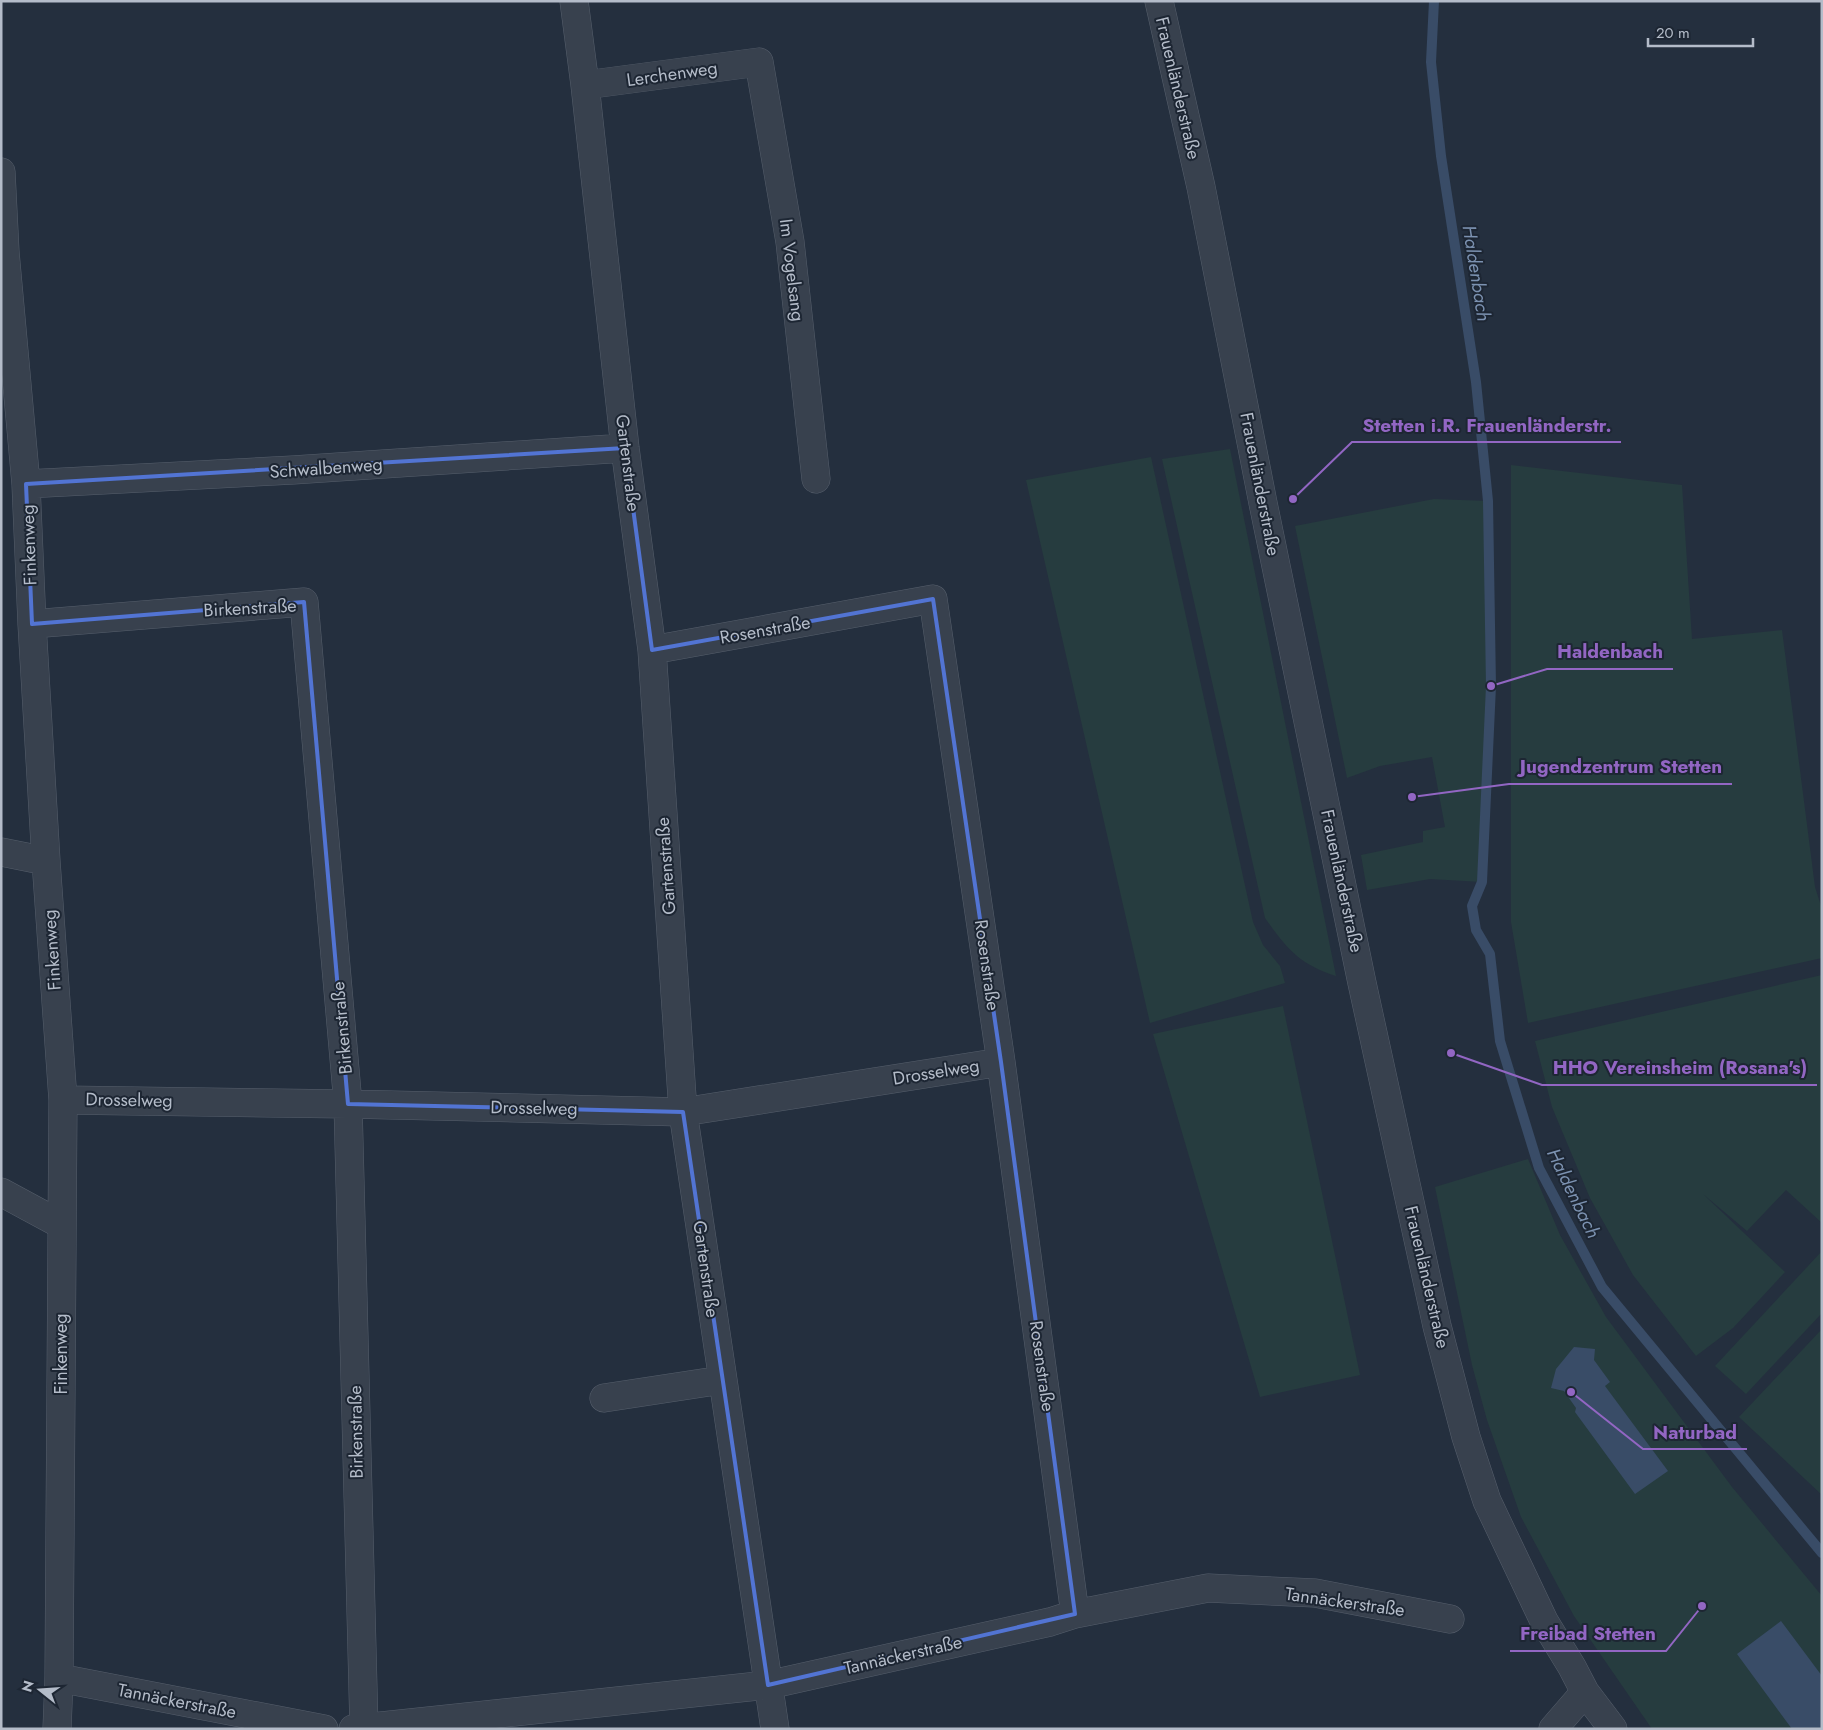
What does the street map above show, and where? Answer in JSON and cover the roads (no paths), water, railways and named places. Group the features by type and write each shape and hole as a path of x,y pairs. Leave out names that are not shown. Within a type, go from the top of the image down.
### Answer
{"street":[{"name":"Gartenstraße","path":"574,1 625,448 652,650 682,1112 775,1729"},
{"name":"Frauenländerstraße","path":"1159,1 1203,196 1264,503 1364,933 1437,1326 1466,1437 1487,1501 1544,1622 1585,1692 1613,1729"},
{"name":"Lerchenweg","path":"585,85 759,62"},
{"name":"Im Vogelsang","path":"759,62 790,242 816,479"},
{"name":"Finkenweg","path":"1,172 3,252 26,484 46,861 63,1100 60,1678 57,1729"},
{"name":"Schwalbenweg","path":"26,484 293,470 625,448"},
{"name":"Rosenstraße","path":"652,650 933,599 1001,1062 1075,1614"},
{"name":"Birkenstraße","path":"32,624 304,602 348,1104 358,1728"},
{"path":"1,852 46,861"},
{"name":"Drosselweg","path":"63,1100 348,1104 682,1112 1001,1062"},
{"path":"1,1192 62,1225"},
{"path":"604,1398 722,1380"},
{"name":"Tannäckerstraße","path":"358,1728 768,1685 1050,1622 1075,1614 1208,1588 1315,1593 1450,1619"},
{"name":"Tannäckerstraße","path":"60,1678 324,1729"},
{"path":"1553,1729 1585,1692"}],"water":[{"path":"1574,1347 1595,1349 1594,1360 1610,1382 1605,1386 1668,1471 1635,1494 1575,1412 1576,1408 1564,1391 1551,1388 1556,1369"},
{"path":"1781,1621 1822,1676 1822,1729 1792,1729 1737,1654"}],"waterway":[{"name":"Haldenbach","path":"1434,1 1431,62 1441,156 1476,382 1488,501 1491,686 1482,882 1472,906 1476,930 1490,954 1500,1041 1539,1168 1602,1287 1822,1553"}],"place":[{"name":"Stetten i.R. Frauenländerstr.","path":"1293,499"},
{"name":"Haldenbach","path":"1491,686"},
{"name":"Jugendzentrum Stetten","path":"1412,797"},
{"name":"HHO Vereinsheim (Rosana's)","path":"1451,1053"},
{"name":"Naturbad","path":"1571,1392"},
{"name":"Freibad Stetten","path":"1702,1606"}]}
